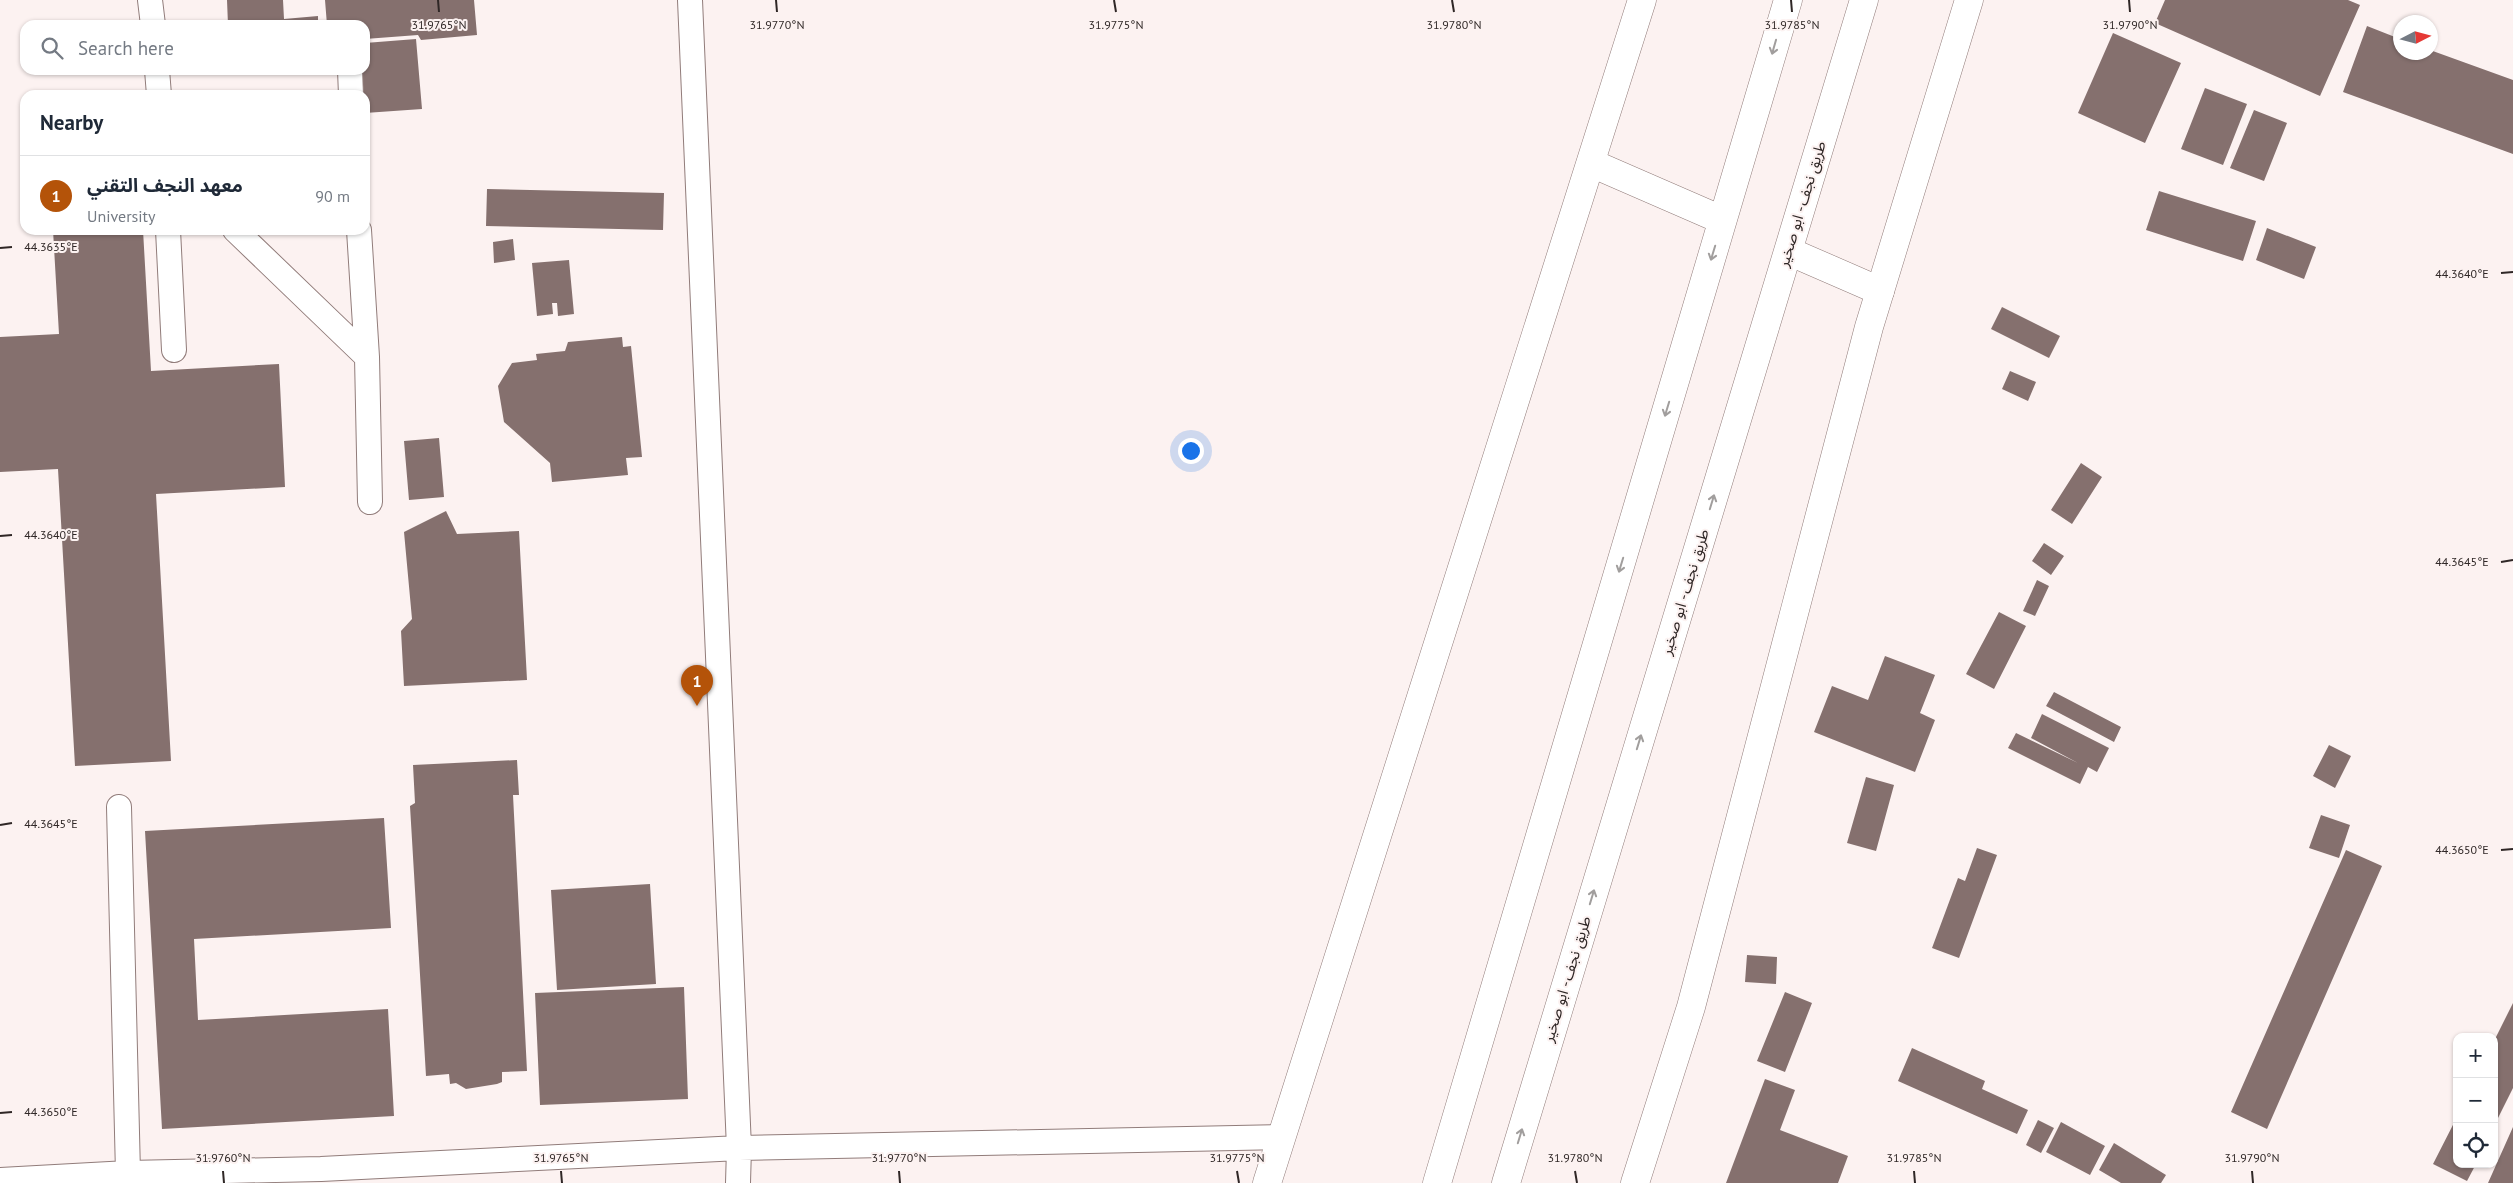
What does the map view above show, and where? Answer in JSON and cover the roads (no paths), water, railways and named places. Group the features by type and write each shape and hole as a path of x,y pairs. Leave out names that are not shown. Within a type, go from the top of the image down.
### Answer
{"main road":[{"path":"1267,1183 1642,0"},
{"path":"1437,1183 1788,0"},
{"name":"طريق نجف - ابو صخير","path":"1506,1183 1864,0"},
{"path":"1634,1183 1693,997 1880,291 1969,0"},
{"path":"1591,163 1722,220"},
{"path":"1788,251 1880,291"}],"lane":[{"path":"150,0 152,20"},
{"path":"690,0 739,1148 738,1183"},
{"path":"157,75 158,90"},
{"path":"350,75 351,90"},
{"path":"168,235 174,350"},
{"path":"240,235 367,357"},
{"path":"359,235 367,357 370,502"},
{"path":"119,807 128,1173"},
{"path":"0,1180 128,1173 321,1176 739,1148 1282,1137"}],"place":[{"name":"معهد النجف التقني","path":"697,706"}]}
